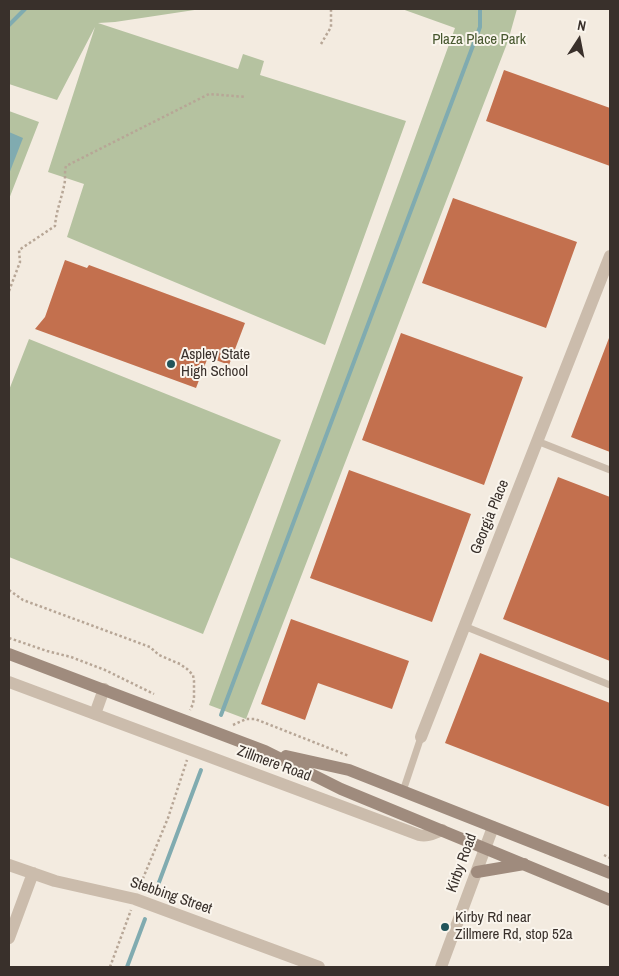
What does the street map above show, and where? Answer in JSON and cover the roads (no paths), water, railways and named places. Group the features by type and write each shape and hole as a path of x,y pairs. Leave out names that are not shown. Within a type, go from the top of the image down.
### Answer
{"main road":[{"name":"Zillmere Road","path":"9,654 265,751 341,788 610,900"},
{"name":"Zillmere Road","path":"265,751 349,770 610,873"},
{"path":"476,872 524,864"}],"street":[{"name":"Georgia Place","path":"421,737 610,256"},
{"name":"Zillmere Road","path":"9,682 419,835 429,836 442,830"},
{"path":"95,714 104,689"},
{"name":"Kirby Road","path":"441,967 493,827"},
{"name":"Stebbing Street","path":"9,865 60,882 135,899 319,967"},
{"path":"9,938 33,873"}],"lane":[{"path":"537,441 610,470"},
{"path":"464,626 610,685"},
{"name":"Georgia Place","path":"402,791 421,737"}],"water":[{"path":"9,132 23,138 9,174"}],"waterway":[{"path":"9,25 25,9"},
{"path":"221,715 480,27 480,9"},
{"path":"155,893 201,770"},
{"path":"127,967 145,919"}],"place":[{"name":"Aspley State High School","path":"171,364"},
{"name":"Kirby Rd near Zillmere Rd, stop 52a","path":"445,927"}],"park label":[{"name":"Plaza Place Park","path":"479,40"}]}
